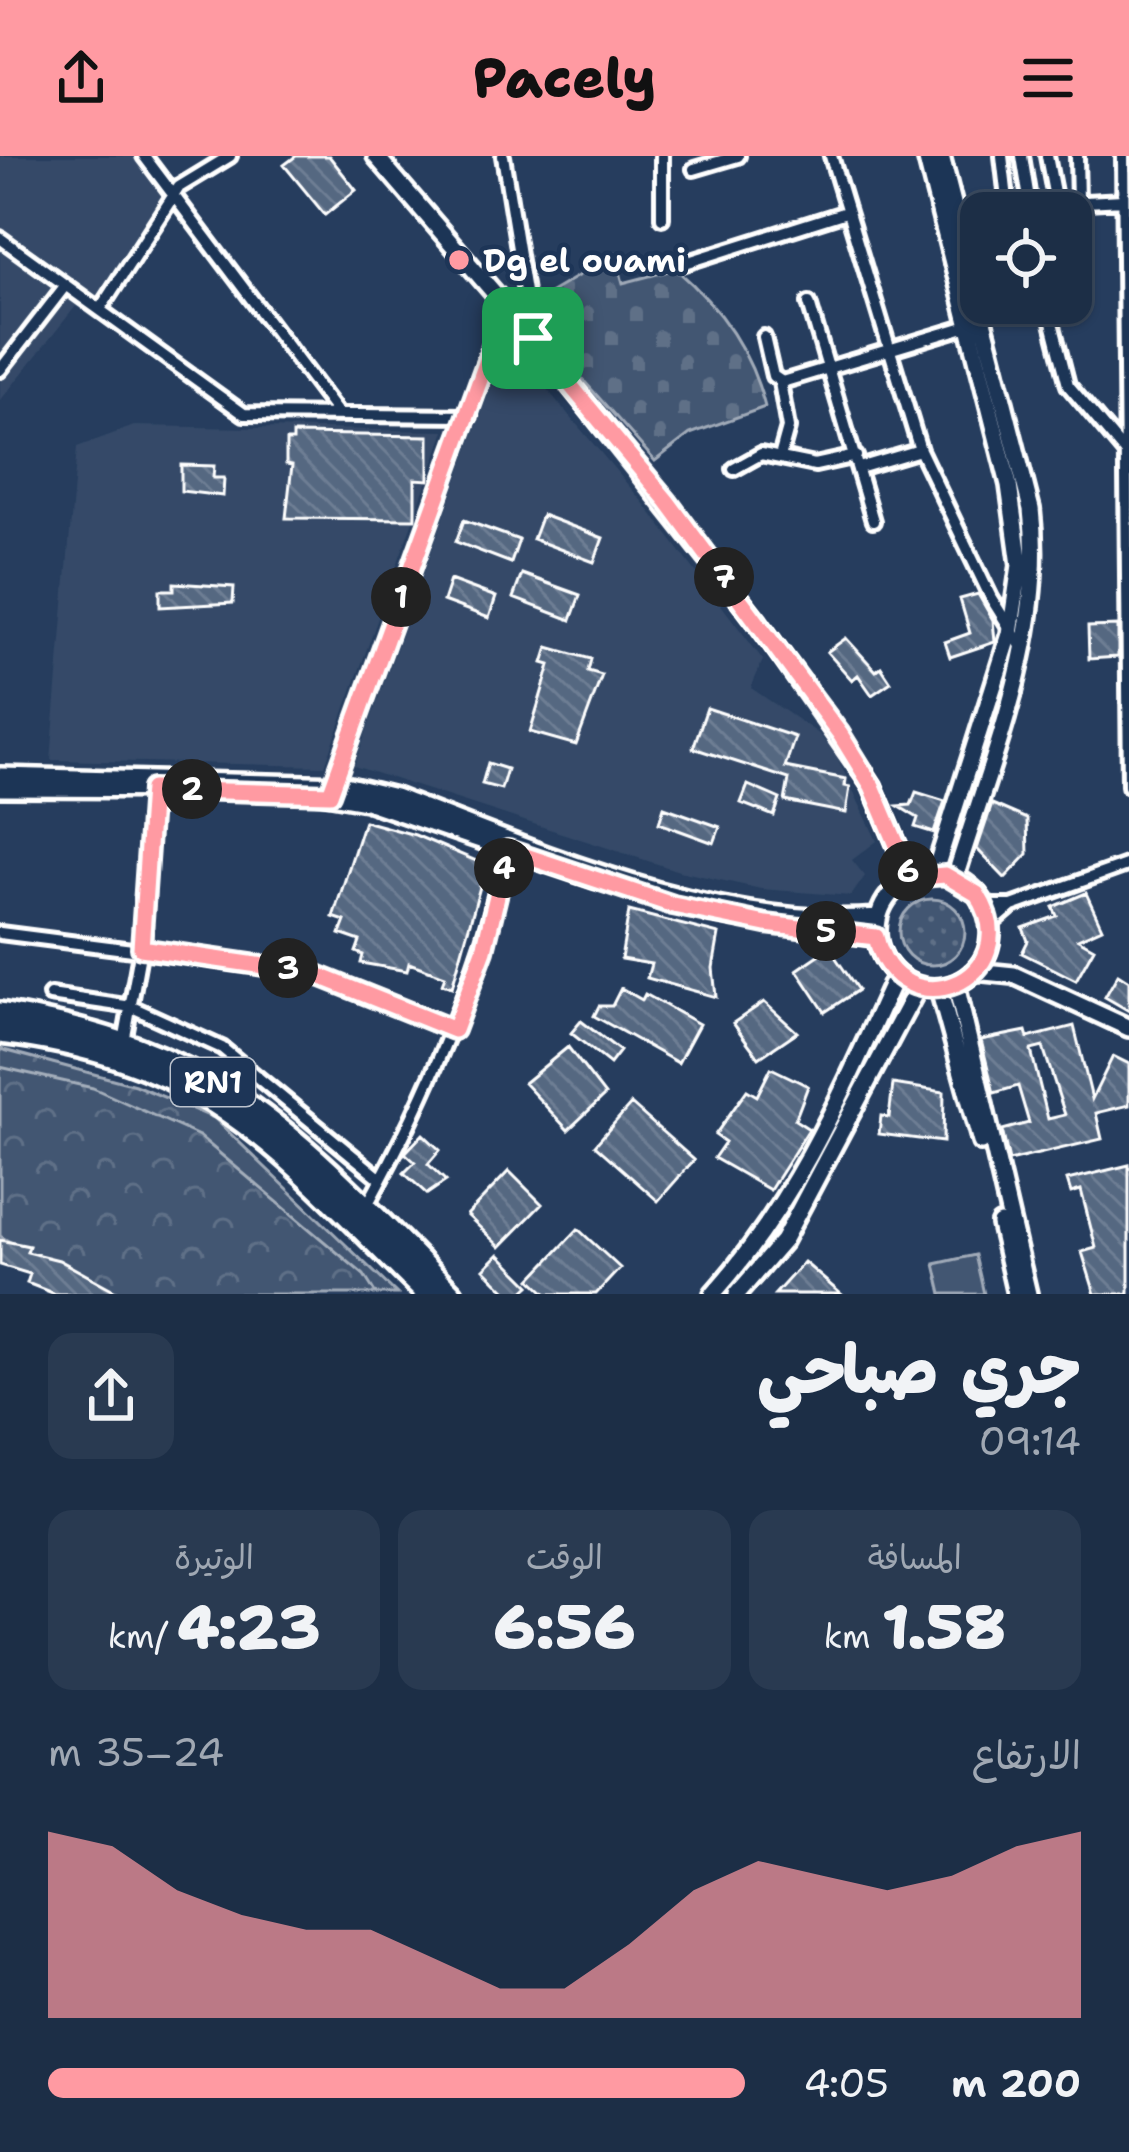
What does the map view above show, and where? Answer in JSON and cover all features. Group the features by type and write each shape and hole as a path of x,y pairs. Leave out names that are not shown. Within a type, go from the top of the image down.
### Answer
{"highway":[{"name":"RN1","path":"0,1014 124,1042 252,1104 365,1208 377,1232 428,1294"},
{"name":"RN1","path":"0,1031 125,1057 204,1094 283,1150 451,1294"},
{"path":"377,1232 408,1294"},
{"path":"377,1232 431,1256 471,1294"}],"main road":[{"path":"376,156 667,501 840,734 872,786 911,878"},
{"path":"926,156 1017,529 1020,565 1010,634 934,874"},
{"path":"940,156 1031,509 1036,568 1023,649 955,878"},
{"path":"0,776 258,784 394,797 673,905 766,924 876,937"},
{"path":"0,788 151,783"},
{"path":"332,789 508,850 529,851 715,904 807,917 878,917"},
{"path":"934,874 955,878 985,906 991,924 989,947 976,971 947,987 918,987 896,975 876,937 878,917 884,901 911,878 934,874"},
{"path":"989,947 1014,975"},
{"path":"976,971 1014,975 1129,1028"},
{"path":"713,1294 761,1240 789,1196 827,1128 896,975"},
{"path":"737,1294 783,1241 918,987"},
{"path":"947,987 1016,1294"},
{"path":"947,987 1028,1294"}],"street":[{"path":"144,156 339,415"},
{"path":"100,309 173,196 201,170 230,156"},
{"path":"503,156 533,338"},
{"path":"662,156 662,218"},
{"path":"694,169 738,156"},
{"path":"831,156 920,450 1010,634 1023,649"},
{"path":"1002,156 1003,192"},
{"path":"1022,156 1028,192"},
{"path":"1047,156 1053,192"},
{"path":"1077,156 1078,192"},
{"path":"1123,156 1129,786"},
{"path":"1092,202 1124,200"},
{"path":"682,264 846,212"},
{"path":"0,238 244,414 470,416"},
{"path":"0,370 65,286"},
{"path":"809,303 873,521"},
{"path":"332,789 506,308"},
{"path":"1052,324 1068,385 1127,455"},
{"path":"780,382 968,326"},
{"path":"764,337 772,376 780,382 788,428 780,457"},
{"path":"734,470 760,454 814,465 920,450"},
{"path":"124,1042 141,948 151,783"},
{"path":"365,1208 454,1030 484,950 508,850"},
{"path":"991,924 1012,907 1129,864"},
{"path":"985,906 1012,907"},
{"path":"0,933 312,973 454,1030"},
{"path":"50,995 132,1006 222,1048 381,1179"}],"shaded area":[{"path":"0,156 137,156 173,206 97,321 76,306 0,401"},
{"path":"507,342 645,505 763,660 751,688 819,734 836,755 877,841 852,860 865,876 851,896 761,889 679,871 354,766"},
{"path":"134,426 445,431 325,766 51,760 77,447"}],"green space":[{"path":"615,254 623,283 676,269 692,283 742,348 765,407 690,434 655,461 545,337 539,299"},
{"path":"932,899 956,908 965,932 956,956 932,965 908,956 899,932 908,908"},
{"path":"0,1049 135,1085 214,1118 397,1294 124,1294 46,1263 0,1236"},
{"path":"975,1255 984,1294 942,1294 935,1264"}],"building":[{"path":"296,156 329,156 356,190 325,215 284,165"},
{"path":"293,434 429,436 429,480 415,479 415,519 286,518 292,465 286,464 286,441 293,441"},
{"path":"181,465 214,466 213,478 224,478 223,496 181,491"},
{"path":"542,515 603,538 594,562 533,539"},
{"path":"464,520 519,540 511,563 456,542"},
{"path":"522,574 580,595 571,620 513,598"},
{"path":"450,580 496,597 489,618 443,601"},
{"path":"174,583 234,587 233,603 160,607 160,590 174,590"},
{"path":"978,594 993,620 995,642 950,657 945,642 970,633 960,599"},
{"path":"1118,626 1118,657 1089,659 1088,627"},
{"path":"846,638 876,671 881,667 891,682 872,695 858,675 852,680 827,652"},
{"path":"548,647 591,659 588,671 602,675 576,745 530,732 550,665 543,663"},
{"path":"707,708 795,737 785,767 846,779 845,786 850,787 846,813 785,801 789,779 693,748"},
{"path":"488,763 507,769 501,789 482,784"},
{"path":"748,785 780,799 774,816 741,803"},
{"path":"916,792 945,801 934,833 915,827 918,818 898,806 911,805"},
{"path":"992,804 1027,819 1028,854 1005,878 977,849"},
{"path":"664,807 720,827 714,843 659,823"},
{"path":"364,821 415,835 486,865 452,987 442,984 445,976 409,963 407,971 361,963 363,955 356,952 360,941 340,934 345,921 333,917"},
{"path":"1086,893 1102,928 1078,939 1094,948 1076,980 1022,953 1028,941 1023,928 1057,916 1053,907"},
{"path":"629,911 719,934 713,968 716,997 647,978 651,964 621,959"},
{"path":"829,948 858,990 825,1012 797,970"},
{"path":"1118,974 1129,981 1129,1011 1105,997"},
{"path":"621,988 642,1000 645,994 699,1024 678,1063 594,1016 599,1006 612,1006"},
{"path":"764,1002 797,1032 759,1058 733,1023"},
{"path":"581,1021 620,1051 610,1064 571,1033"},
{"path":"1074,1026 1092,1099 1113,1056 1129,1064 1129,1105 1096,1113 1102,1139 1009,1161 1002,1130 1029,1123 1018,1086 994,1093 981,1040 1026,1031 1028,1038","holes":["1043,1047 1065,1115 1048,1119 1031,1050"]},
{"path":"568,1047 605,1095 568,1130 524,1083"},
{"path":"771,1068 808,1086 795,1120 809,1129 770,1190 714,1158 725,1142 715,1135 747,1090 757,1096"},
{"path":"893,1084 944,1092 943,1142 879,1134 881,1116 889,1117"},
{"path":"631,1104 694,1160 658,1201 595,1145"},
{"path":"423,1134 440,1150 428,1164 446,1181 427,1194 404,1173 415,1162 405,1153"},
{"path":"1129,1165 1129,1294 1095,1294 1082,1252 1096,1248 1081,1190 1071,1193 1067,1180"},
{"path":"509,1171 542,1204 500,1247 467,1215"},
{"path":"578,1229 620,1268 596,1294 547,1294 531,1279"},
{"path":"0,1240 29,1246 27,1252 59,1260 121,1294 55,1294 27,1283 30,1274 0,1265"},
{"path":"499,1254 530,1285 520,1294 509,1294 484,1269"},
{"path":"804,1262 841,1294 775,1294"}],"waterway":[{"path":"0,1067 93,1088 199,1136 364,1275 376,1294"}],"place":[{"name":"Dg el ouami","path":"459,260"}],"route":[{"path":"506,308 533,338 667,501 840,734 872,786 911,878 945,875 977,894 991,924 991,936 984,960 966,979 939,989 918,987 886,964 876,937 766,924 673,905 508,850 484,950 454,1030 312,973 141,948 152,789 330,794 506,308"}]}
